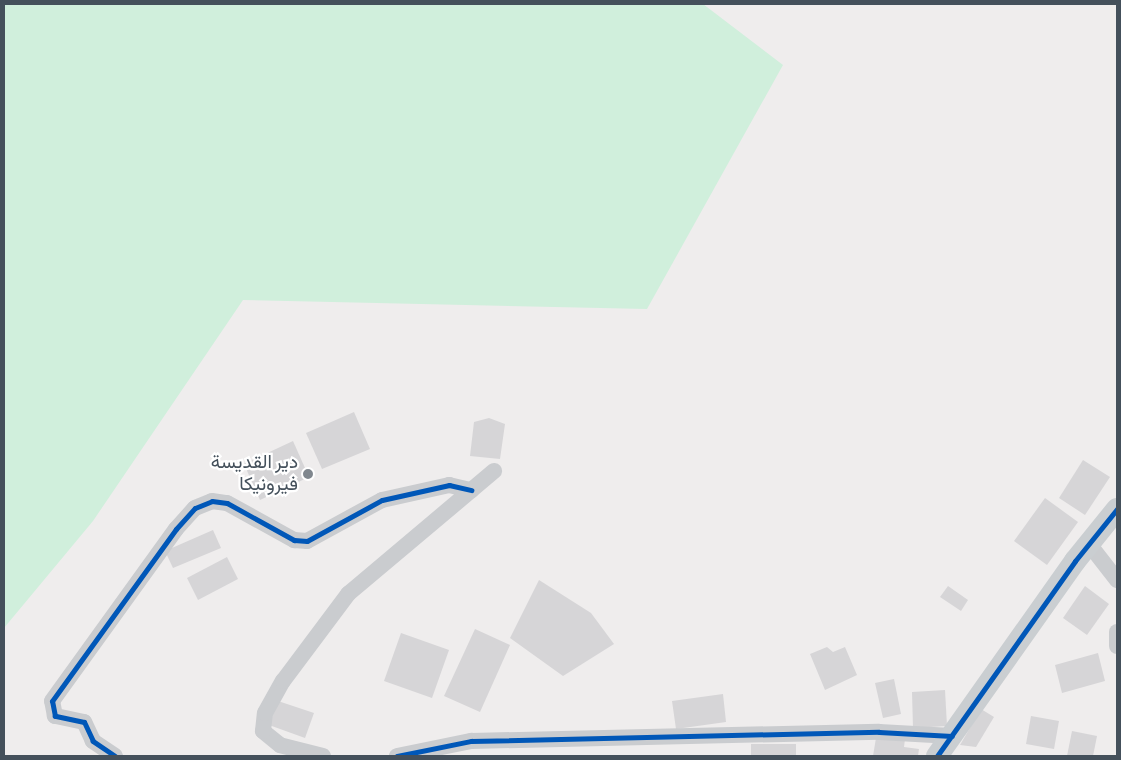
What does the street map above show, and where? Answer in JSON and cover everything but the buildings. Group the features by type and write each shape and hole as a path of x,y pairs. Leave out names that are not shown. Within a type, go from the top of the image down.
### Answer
{"street":[{"path":"323,756 280,745 265,736 263,718 275,694 300,655 348,594 494,471"},
{"path":"115,756 93,741 84,722 55,716 52,701 176,529 195,508 212,501 227,503 294,540 307,541 382,500 448,486 471,490"},
{"path":"937,756 1089,544 1117,509"},
{"path":"1089,544 1117,580"},
{"path":"1117,632 1117,646"},
{"path":"397,756 415,755 465,741 879,732 952,736"}],"green space":[{"path":"4,4 703,4 783,65 647,309 243,300 93,521 4,628"}],"cycle path":[{"path":"115,756 93,741 84,722 55,716 52,701 176,529 195,508 212,501 227,503 294,540 307,541 382,500 449,485 471,490"},
{"path":"937,756 1075,561 1117,509"},
{"path":"397,756 471,741 879,732 952,736"}],"place":[{"name":"دير القديسة فيرونيكا","path":"308,474"}]}
